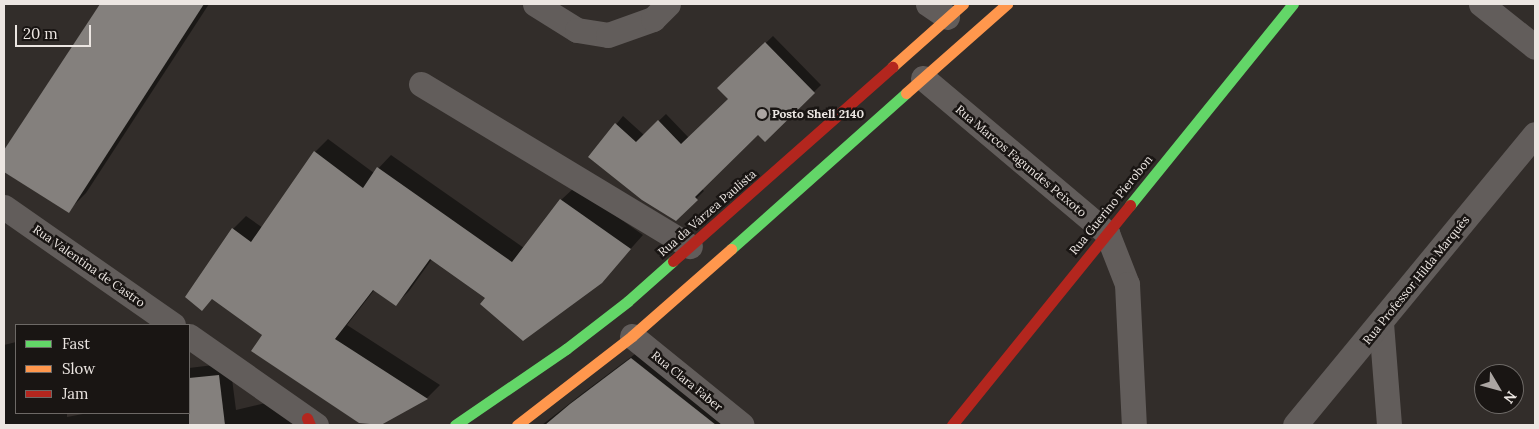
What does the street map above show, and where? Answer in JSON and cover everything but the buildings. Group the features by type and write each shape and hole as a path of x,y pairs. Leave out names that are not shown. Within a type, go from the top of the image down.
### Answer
{"main road":[{"path":"518,425 632,336 1007,4"},
{"name":"Rua Guerino Pierobon","path":"952,425 1293,4"},
{"name":"Rua da Várzea Paulista","path":"455,425 566,349 628,301 690,246 946,8"}],"street":[{"path":"535,4 577,30 608,35 653,19 668,4"},
{"path":"1481,4 1535,47"},
{"name":"Rua Marcos Fagundes Peixoto","path":"923,78 1107,232 1127,284 1134,425"},
{"path":"421,84 690,246"},
{"name":"Rua Professor Hilda Marquês","path":"1295,425 1535,134"},
{"name":"Rua Valentina de Castro","path":"4,207 172,324"},
{"path":"1381,323 1389,425"},
{"name":"Rua Clara Faber","path":"632,336 742,425"},
{"path":"190,337 311,423"}],"traffic: fast":[{"path":"1130,205 1293,4"},
{"path":"731,249 906,93"},
{"path":"455,425 566,349 628,301 673,261"}],"traffic: slow":[{"path":"892,67 963,4"},
{"path":"906,93 1007,4"},
{"path":"517,425 632,336 731,249"}],"traffic: jam":[{"path":"673,261 892,67"},
{"path":"952,425 1130,205"},
{"path":"307,418 310,425"}],"place":[{"name":"Posto Shell 2140","path":"762,114"}]}
